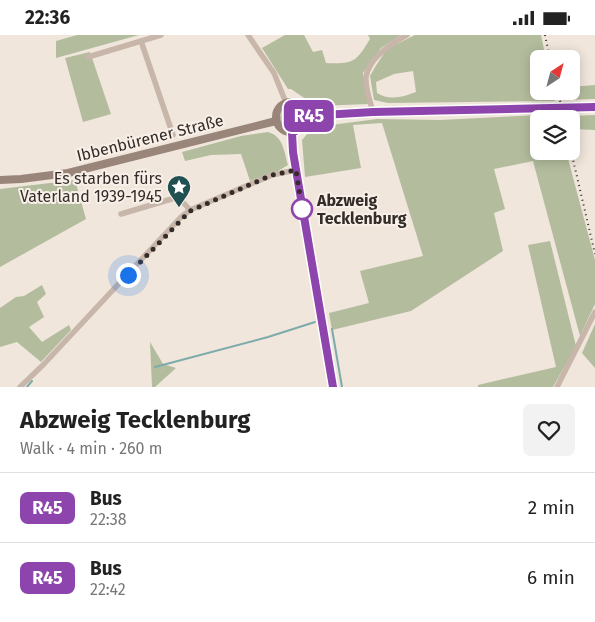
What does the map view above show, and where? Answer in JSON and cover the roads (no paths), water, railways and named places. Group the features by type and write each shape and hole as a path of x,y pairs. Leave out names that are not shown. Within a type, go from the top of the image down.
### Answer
{"main road":[{"path":"286,103 297,103 306,116 306,121 301,129 292,132 282,130 276,121 279,108 286,103"},
{"path":"306,116 373,112 595,107"},
{"name":"Ibbenbürener Straße","path":"0,180 68,173 276,121"}],"street":[{"path":"88,57 161,35"},
{"path":"248,35 276,77 286,103"},
{"path":"373,112 366,74 371,65 390,43 406,35"},
{"path":"141,41 173,135"},
{"path":"292,132 296,170 333,387"},
{"path":"20,387 43,365 155,245 190,211 272,175 296,170"},
{"path":"121,214 175,197 180,199 190,211"},
{"path":"557,387 595,312"}],"waterway":[{"path":"155,367 268,337 315,322"},
{"path":"332,329 342,387"},
{"path":"27,387 32,381"}],"railway":[{"path":"545,35 548,50"},
{"path":"560,100 562,110"},
{"path":"573,160 595,254"}],"place":[{"name":"Es starben fürs Vaterland 1939-1945","path":"179,208"},
{"name":"Abzweig Tecklenburg","path":"302,209"}]}
